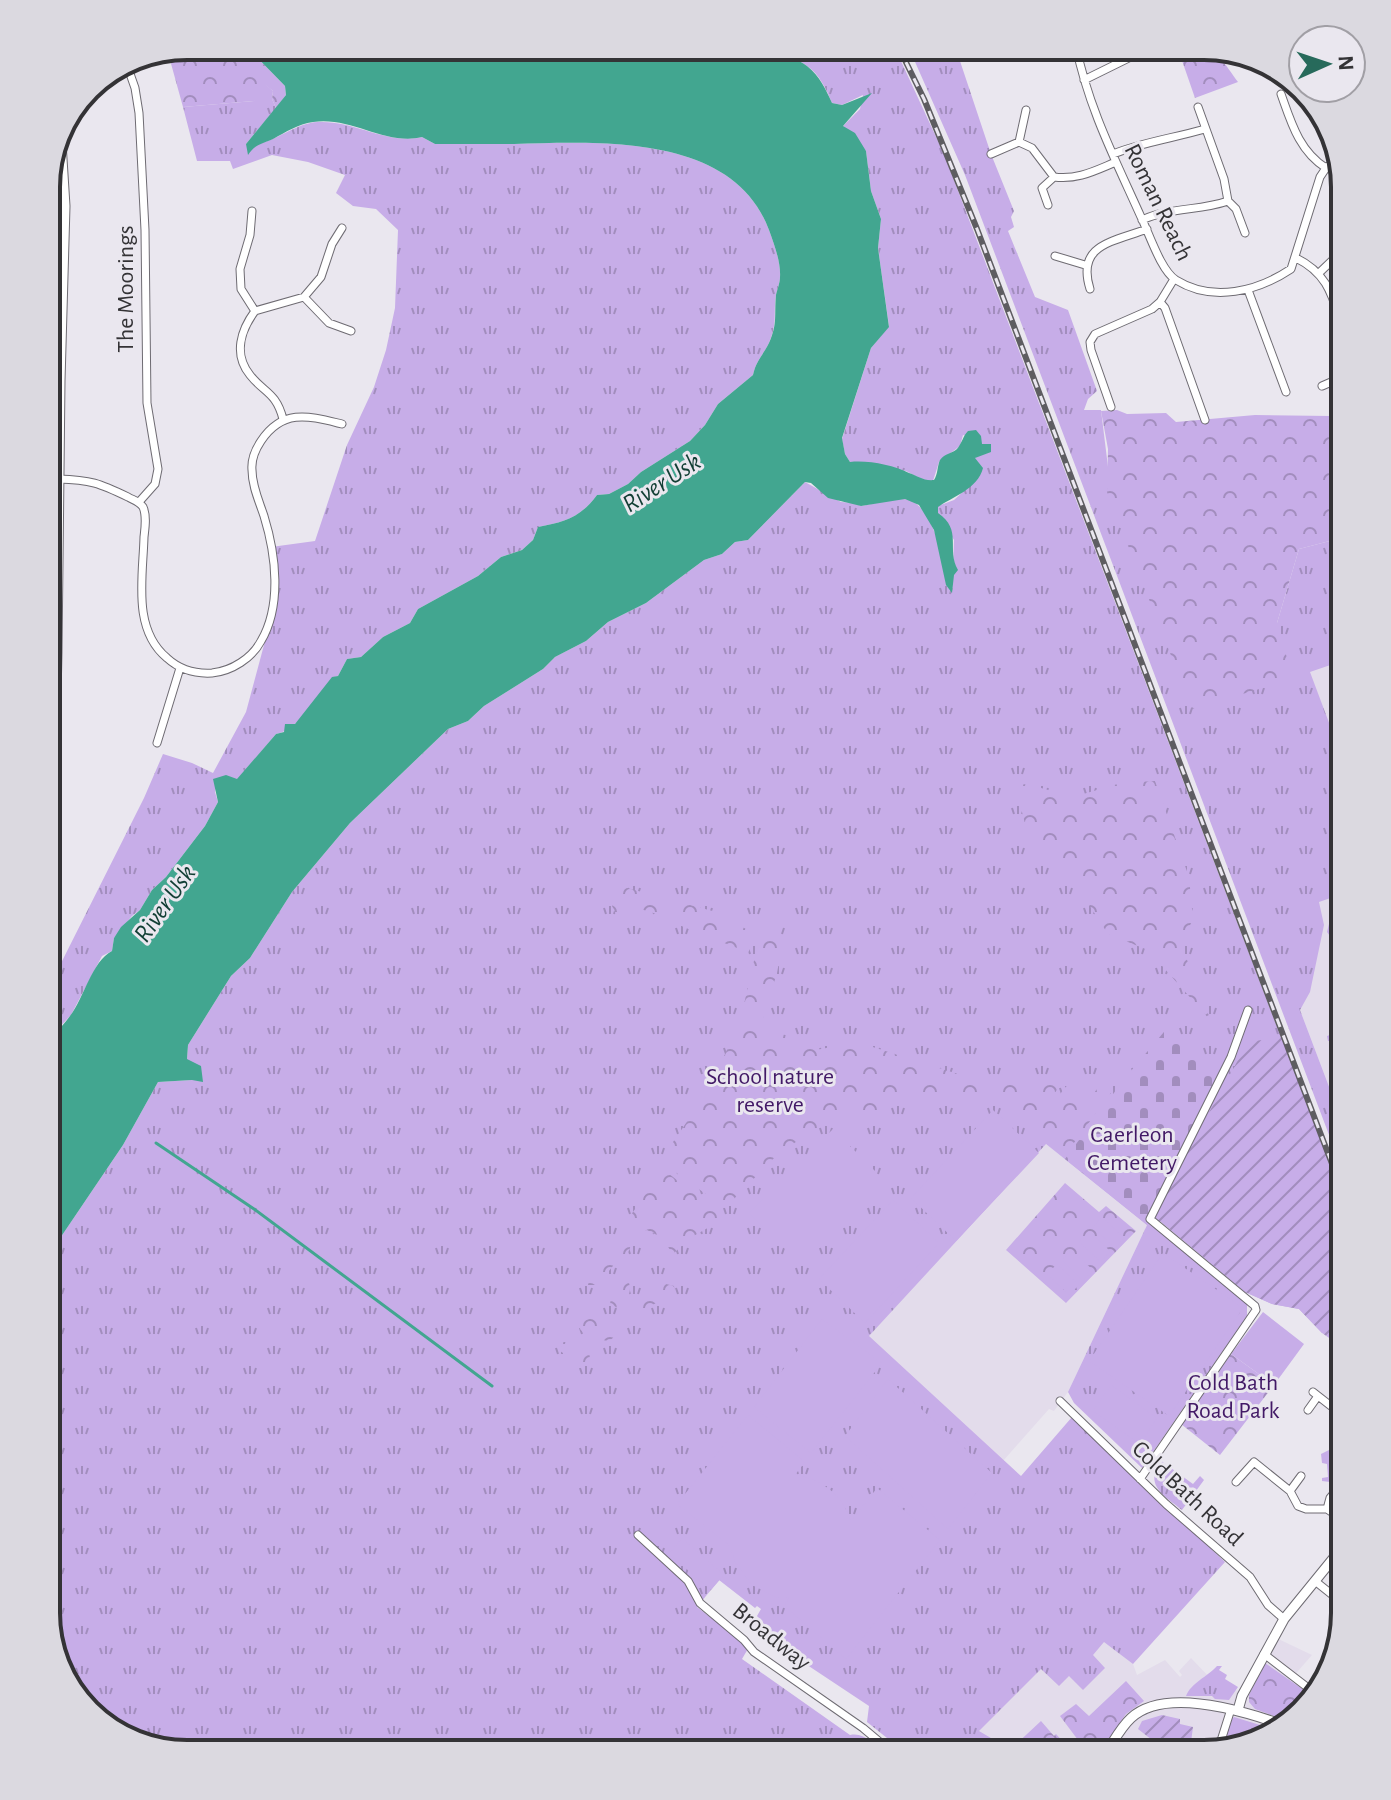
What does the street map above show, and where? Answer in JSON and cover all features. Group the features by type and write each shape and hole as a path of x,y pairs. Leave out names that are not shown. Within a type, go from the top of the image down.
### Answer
{"main road":[{"path":"60,381 65,206 62,161"},
{"path":"1234,1709 1284,1619 1331,1561"},
{"path":"1115,1740 1129,1720 1148,1707 1190,1704 1234,1709 1271,1721"}],"street":[{"name":"Roman Reach","path":"1079,60 1114,158 1142,220 1174,279 1199,290 1248,290 1288,271 1296,258"},
{"path":"1084,80 1125,60"},
{"name":"The Moorings","path":"130,74 139,113 145,230 147,403 158,469 155,484 139,502"},
{"path":"1281,94 1296,135 1311,159 1326,168"},
{"path":"1198,107 1228,191 1228,201 1236,209 1245,233"},
{"path":"1019,142 1026,110"},
{"path":"991,154 1019,142 1032,148 1054,177 1070,179 1081,177 1145,142 1177,138 1205,129"},
{"path":"1329,166 1315,193 1296,258 1319,273 1331,295"},
{"path":"1048,205 1042,188 1054,177"},
{"path":"1142,220 1165,211 1201,208 1228,201"},
{"path":"252,211 250,235 240,269 241,289 255,311"},
{"path":"283,419 268,390 249,375 240,354 244,325 255,311 304,297 321,277 332,244 342,228"},
{"path":"1090,289 1085,265 1096,250 1147,229"},
{"path":"1055,256 1085,265"},
{"path":"1319,273 1331,262"},
{"path":"1111,407 1090,342 1095,334 1144,313 1160,302 1174,279"},
{"path":"1248,290 1286,392"},
{"path":"304,297 333,325 351,331"},
{"path":"1160,302 1205,420"},
{"path":"327,336 333,325"},
{"path":"1322,386 1331,382"},
{"path":"60,479 94,482 139,502 145,515 142,594 145,627 160,653 180,668 212,673 238,665 256,650 268,630 275,597 271,547 251,468 263,438 283,419 307,417 342,424"},
{"path":"157,743 180,668"},
{"path":"1140,1479 1256,1310 1150,1219 1231,1057 1248,1010"},
{"path":"1308,1410 1316,1394 1331,1406"},
{"name":"Cold Bath Road","path":"1060,1401 1140,1479 1250,1577 1268,1605 1284,1619"},
{"path":"1236,1482 1254,1462 1290,1491 1298,1506 1331,1512"},
{"path":"1290,1491 1301,1476"},
{"path":"1327,1509 1331,1497"},
{"name":"Broadway","path":"638,1535 688,1581 700,1603 743,1638 754,1652 877,1740"},
{"path":"1315,1581 1331,1594"},
{"path":"1264,1654 1306,1687"},
{"path":"1222,1739 1234,1709"}],"shaded area":[{"path":"1331,555 1331,1092 1300,1010 1277,623"},
{"path":"708,1091 1046,1144 1147,1225 1068,1392 1054,1411 1049,1409 1003,1461 868,1336"},
{"path":"1003,1559 1133,1664 1137,1675 1165,1660 1180,1677 1179,1671 1191,1658 1212,1680 1238,1691 1272,1636 1312,1655 1264,1716 1272,1720 1237,1736 1204,1740 971,1740"}],"green space":[{"path":"260,60 285,86 286,95 276,108 273,91 264,84 258,84 259,97 254,101 183,107 170,61"},
{"path":"798,60 900,60 944,154 1331,1168 1331,1283 1322,1333 1299,1309 1272,1304 1245,1292 1160,1221 1154,1222 1158,1230 1247,1302 1247,1316 1142,1468 1074,1403 1068,1392 1147,1225 1046,1144 869,1336 1021,1476 1072,1417 1225,1562 1133,1664 1104,1642 1093,1655 1105,1668 1083,1690 1069,1676 1059,1686 1041,1669 979,1731 994,1740 890,1740 867,1722 869,1706 765,1637 763,1623 757,1616 761,1609 755,1608 719,1580 697,1607 749,1647 742,1659 850,1735 869,1740 187,1740 154,1736 138,1730 103,1708 81,1684 64,1646 61,1629 60,1238 123,1145 158,1082 192,1080 187,1059 188,1045 231,976 250,958 292,892 350,823 448,729 468,721 484,706 543,669 555,657 586,641 608,622 646,603 704,560 722,554 735,542 748,540 805,482 841,502 861,506 900,499 915,503 931,523 952,592 954,540 937,513 938,506 954,500 967,488 980,441 963,435 960,446 939,462 933,481 925,481 906,471 850,462 845,454 842,439 871,348 889,326 878,248 881,219 871,191 866,151 843,126 860,109 863,95 842,105 832,103 816,74"},
{"path":"914,60 960,60 1014,211 1011,217 1014,227 1008,231 1035,297 1068,310 1097,391 1088,399 1084,410 1101,410 1108,467 1277,623 1299,549 1331,541 1331,665 1310,672 1331,728 1331,898 1319,902 1324,925 1310,992 1300,1010 1331,1092 1331,1140 965,175"},
{"path":"1182,60 1223,62 1238,82 1195,98"},
{"path":"264,83 273,91 276,108 246,144 265,142 309,123 331,122 396,138 422,137 435,144 622,145 660,150 695,160 726,175 751,198 769,230 780,271 773,329 753,375 718,404 690,441 641,472 628,484 609,494 597,495 578,514 538,527 533,540 522,550 501,557 478,576 418,609 410,623 383,637 361,657 347,659 338,676 332,678 315,703 292,726 276,734 237,780 216,785 218,802 205,826 166,877 152,890 140,910 114,938 112,951 102,956 71,1015 60,1027 60,965 163,754 213,773 246,712 275,597 271,547 315,541 347,445 374,387 395,308 398,230 376,209 353,206 336,193 345,175 308,162 272,155 233,169 230,161 197,161 183,107 254,101 258,84"},
{"path":"1101,411 1166,413 1176,422 1255,415 1331,416 1331,541 1299,549 1277,623 1293,679 1192,709 1107,492 1108,449"},
{"path":"1155,781 1189,877 1193,920 1180,942 1211,1021 1148,950 1108,934 1080,891 1029,839 1015,785 1027,784 1073,797 1121,783"},
{"path":"627,888 720,913 739,926 757,933 748,953 645,910 625,907 617,916 612,906 621,890"},
{"path":"774,915 783,920 779,936 781,951 762,1021 742,1013 756,952"},
{"name":"School nature reserve","path":"743,1015 816,1050 857,1042 980,1081 983,1102 907,1100 858,1116 836,1115 778,1154 725,1208 660,1161 708,1091"},
{"name":"Caerleon Cemetery","path":"1169,1026 1223,1073 1147,1225 1065,1159 1125,1078"},
{"path":"1282,1037 1331,1168 1331,1339 1299,1309 1272,1304 1245,1292 1160,1221 1150,1219 1248,1042"},
{"path":"1038,1076 1065,1078 1050,1100 1052,1102 1070,1084 1081,1086 1082,1095 1086,1098 1105,1082 1113,1090 1065,1155 985,1097 987,1092 1006,1082 1021,1084"},
{"path":"993,1110 1039,1153 956,1241 911,1198"},
{"path":"833,1129 877,1173 793,1257 749,1213"},
{"path":"663,1169 717,1205 722,1215 720,1221 690,1238 673,1254 661,1237 647,1230 641,1232 622,1263 616,1262 598,1285 588,1285 589,1279 601,1269 626,1222"},
{"path":"1065,1183 1099,1212 1106,1206 1136,1231 1066,1303 1006,1250"},
{"path":"893,1200 939,1243 865,1323 819,1279"},
{"path":"1102,1217 1124,1238 1115,1248 1093,1227"},
{"path":"1089,1231 1110,1251 1101,1262 1079,1242"},
{"path":"1071,1250 1093,1270 1083,1281 1062,1260"},
{"path":"1163,1253 1243,1308 1169,1416 1089,1361"},
{"path":"1057,1264 1079,1285 1069,1295 1047,1274"},
{"path":"626,1277 629,1294 618,1308 610,1304 611,1299"},
{"path":"666,1284 674,1286 675,1294 672,1297 622,1317 636,1296"},
{"path":"1263,1312 1304,1344 1274,1385 1231,1354"},
{"path":"599,1315 618,1330 618,1334 609,1341 588,1338 580,1329 581,1322"},
{"path":"822,1319 882,1363 811,1453 754,1407"},
{"path":"562,1342 570,1342 577,1349 589,1353 590,1358 583,1368 570,1367 566,1355 560,1351"},
{"name":"Cold Bath Road Park","path":"1231,1354 1274,1385 1220,1455 1181,1424"},
{"path":"888,1379 992,1473 948,1529 845,1436"},
{"path":"1111,1385 1157,1418 1140,1444 1093,1411"},
{"path":"748,1415 805,1462 795,1475 814,1480 830,1489 851,1521 877,1488 940,1540 846,1659 784,1606 789,1598 776,1597 752,1585 735,1562 730,1546 677,1504"},
{"path":"1330,1445 1330,1482 1322,1481 1322,1478 1328,1477 1327,1464 1322,1463 1321,1454 1329,1450"},
{"path":"1160,1460 1193,1484 1200,1476 1204,1480 1182,1510 1162,1494 1155,1483"},
{"path":"682,1538 724,1575 711,1590 669,1554"},
{"path":"1265,1663 1304,1690 1277,1717 1255,1709 1249,1702 1249,1695"},
{"path":"1217,1666 1222,1666 1219,1670 1227,1675 1225,1679 1238,1687 1229,1700 1212,1696 1186,1696 1192,1687"},
{"path":"1126,1681 1144,1701 1126,1714 1108,1740 1078,1740 1060,1716 1076,1704 1089,1716"},
{"path":"1162,1715 1180,1719 1180,1724 1193,1727 1191,1740 1152,1740 1138,1729 1142,1721"},
{"path":"1234,1717 1260,1725 1224,1738"},
{"path":"1041,1721 1061,1740 1020,1740"}],"water":[{"name":"River Usk","path":"260,60 798,60 816,74 832,103 842,105 872,93 843,126 855,133 866,151 871,191 881,219 878,248 889,327 871,348 842,438 845,454 850,462 888,465 934,480 940,460 957,449 968,431 976,430 982,444 991,444 991,452 975,458 983,468 976,482 938,507 938,513 946,519 952,533 953,555 958,570 954,575 952,593 946,585 934,530 919,505 905,499 861,506 828,498 811,483 805,482 748,540 735,542 722,554 704,560 646,603 608,622 586,641 555,657 543,669 484,706 468,721 448,729 350,823 292,892 250,958 231,976 188,1045 187,1059 201,1066 203,1082 158,1082 123,1145 60,1238 60,1028 75,1008 99,963 112,951 114,938 121,927 140,910 152,890 166,877 205,826 218,802 213,779 226,775 237,779 276,734 284,732 285,724 295,724 332,677 338,676 347,659 361,657 383,637 410,623 418,609 478,576 501,557 522,550 533,540 538,527 578,514 597,495 609,494 628,484 641,472 690,441 718,404 753,375 775,324 780,277 775,247 751,198 726,175 695,160 660,150 584,143 435,144 422,137 395,138 327,121 297,126 256,146 248,155 246,144 286,95 285,86"}],"waterway":[{"path":"156,1143 254,1209 492,1386"}],"railway":[{"path":"905,60 977,229 1331,1161"}]}
